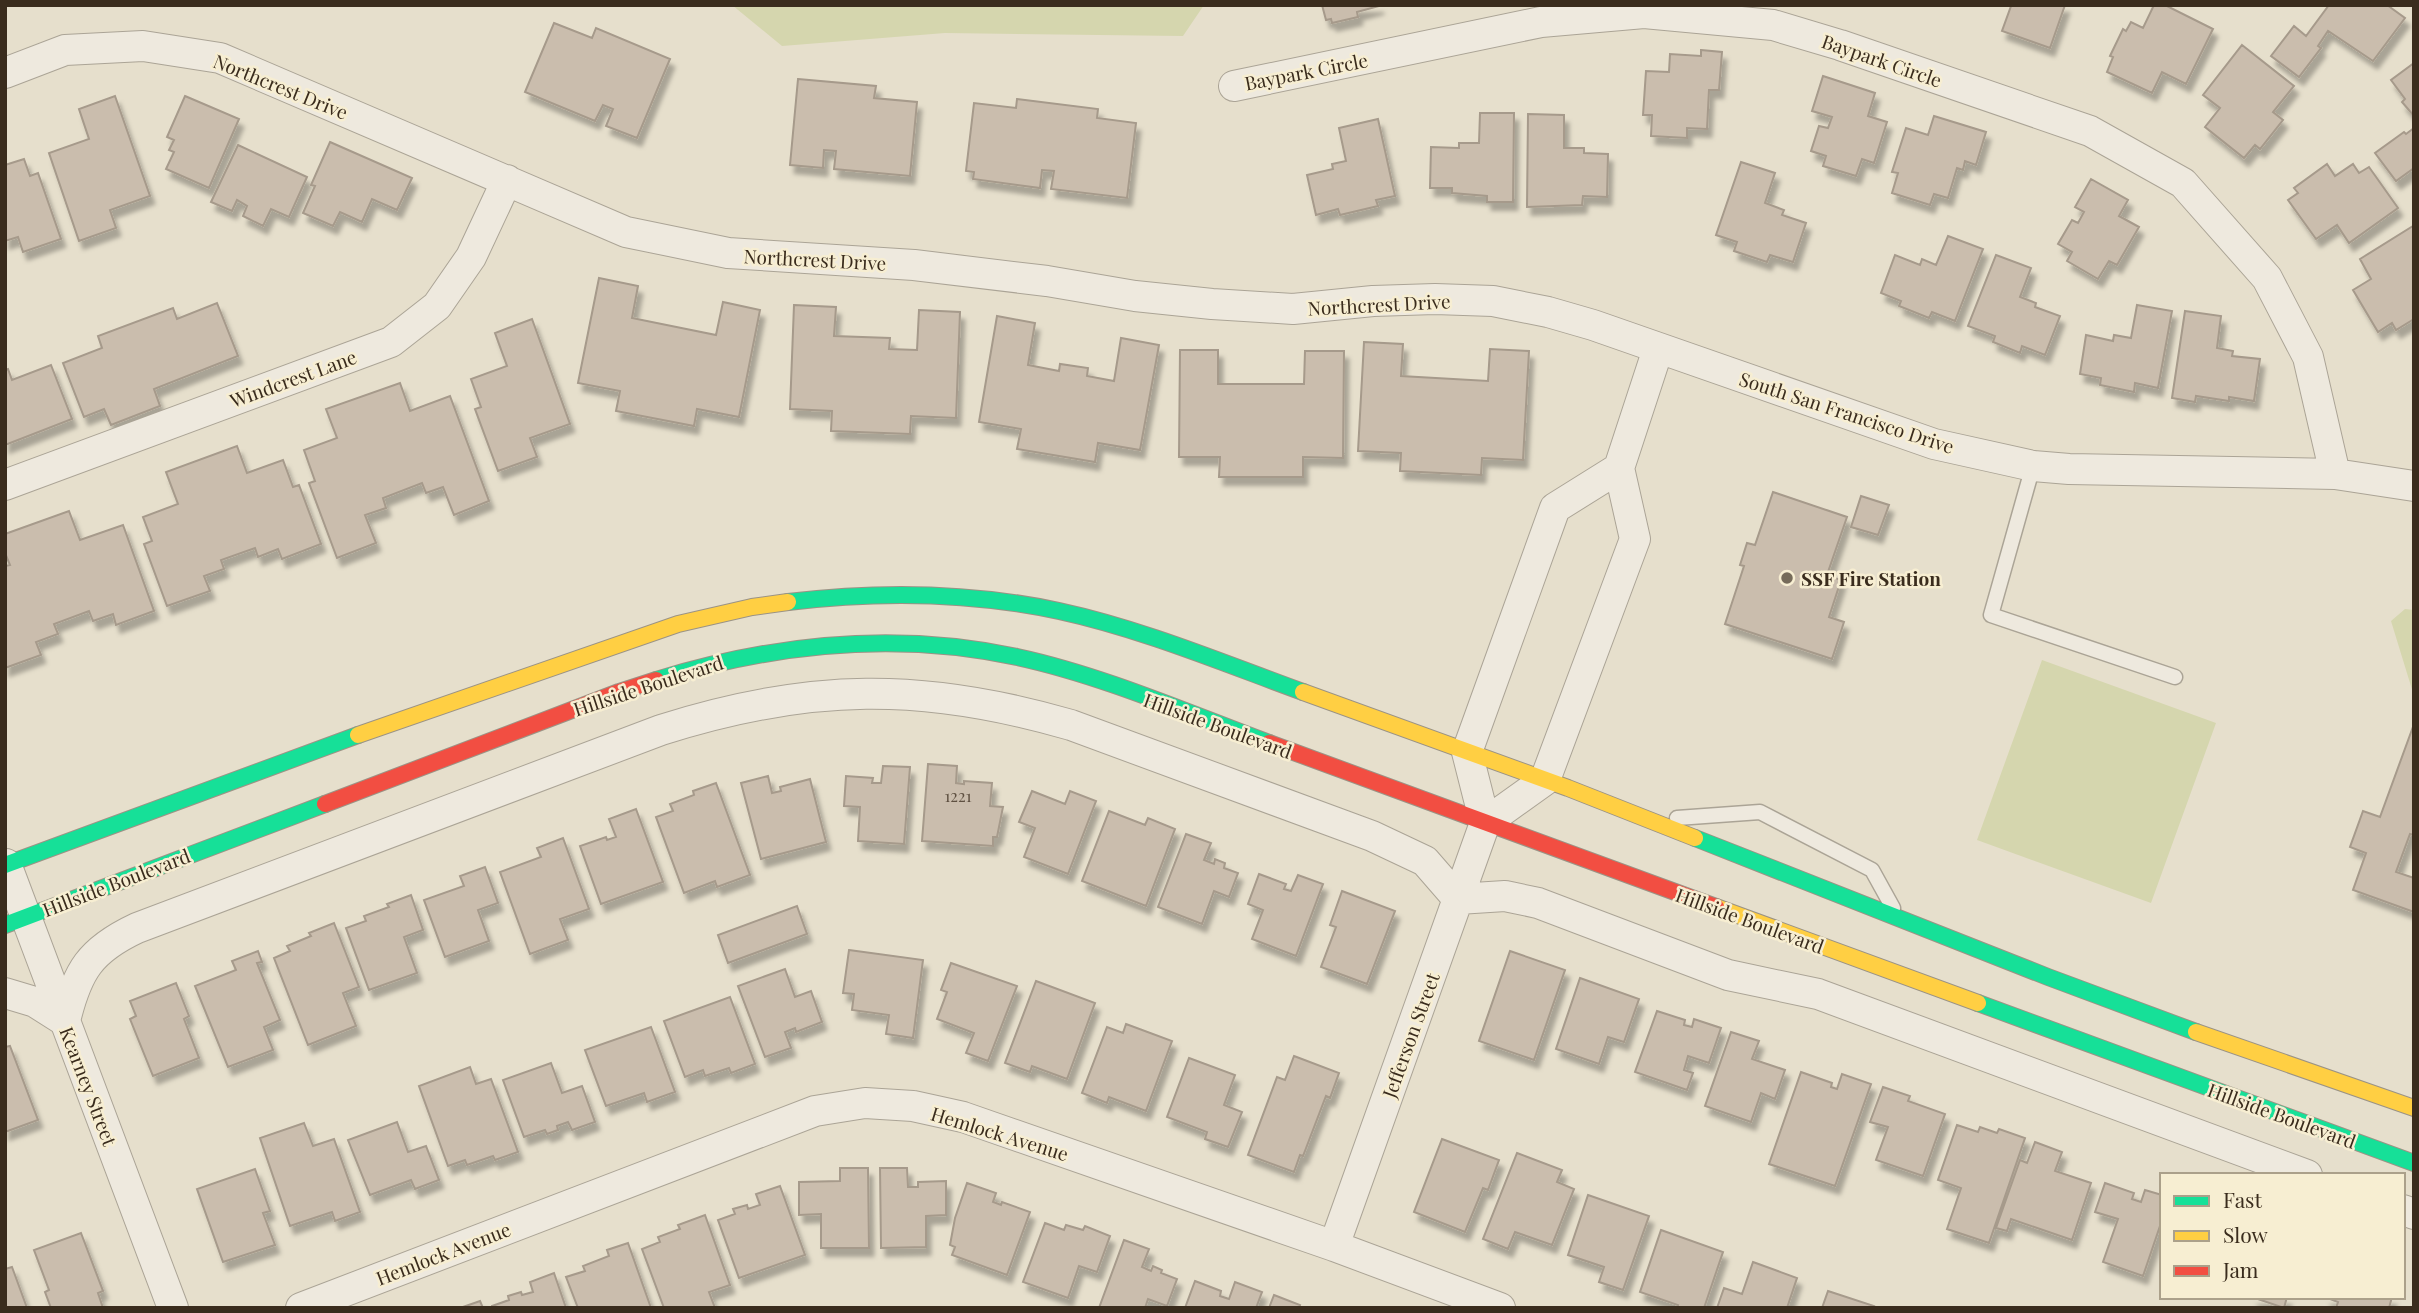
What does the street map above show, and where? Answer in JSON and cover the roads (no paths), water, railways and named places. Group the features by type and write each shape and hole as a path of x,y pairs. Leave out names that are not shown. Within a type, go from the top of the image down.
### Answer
{"main road":[{"path":"6,865 312,751 641,635 752,607 830,597 946,595 1059,611 1147,636 1652,820 1899,919 2233,1046 2414,1108"},
{"name":"Hillside Boulevard","path":"16,921 655,680 771,650 847,642 913,642 964,647 1041,661 1114,686 2414,1163"}],"street":[{"name":"Baypark Circle","path":"1234,86 1541,22 1644,13 1773,24 2090,131 2183,183 2267,278 2308,357 2335,474"},
{"name":"Northcrest Drive","path":"5,73 65,50 143,46 220,58 626,232 728,253 914,265 1212,304 1293,309 1373,301 1493,301 1548,312 1658,349"},
{"name":"Windcrest Lane","path":"5,485 391,342 437,306 471,257 507,180"},
{"name":"South San Francisco Drive","path":"1658,349 1934,444 2033,466 2335,474 2414,486"},
{"path":"1619,468 1555,508 1467,752 1485,823 1545,780 1634,540 1619,468 1658,349"},
{"path":"5,993 35,1002 65,1021 74,989 91,958 120,936 138,928 705,716 800,697 895,693 981,702 1059,722 1372,836 1424,861 1458,899 1505,896 1538,903 1728,975 1818,994 2302,1173"},
{"name":"Jefferson Street","path":"1334,1246 1485,823"},
{"name":"Kearney Street","path":"6,865 16,921 65,1021 173,1308"},
{"name":"Hemlock Avenue","path":"301,1308 815,1111 864,1103 913,1106 963,1118 1334,1246 1500,1308"}],"lane":[{"path":"2033,466 1991,615 2175,677"},
{"path":"1652,820 1760,812 1872,870 1899,919"}],"place":[{"name":"SSF Fire Station","path":"1787,578"}]}
